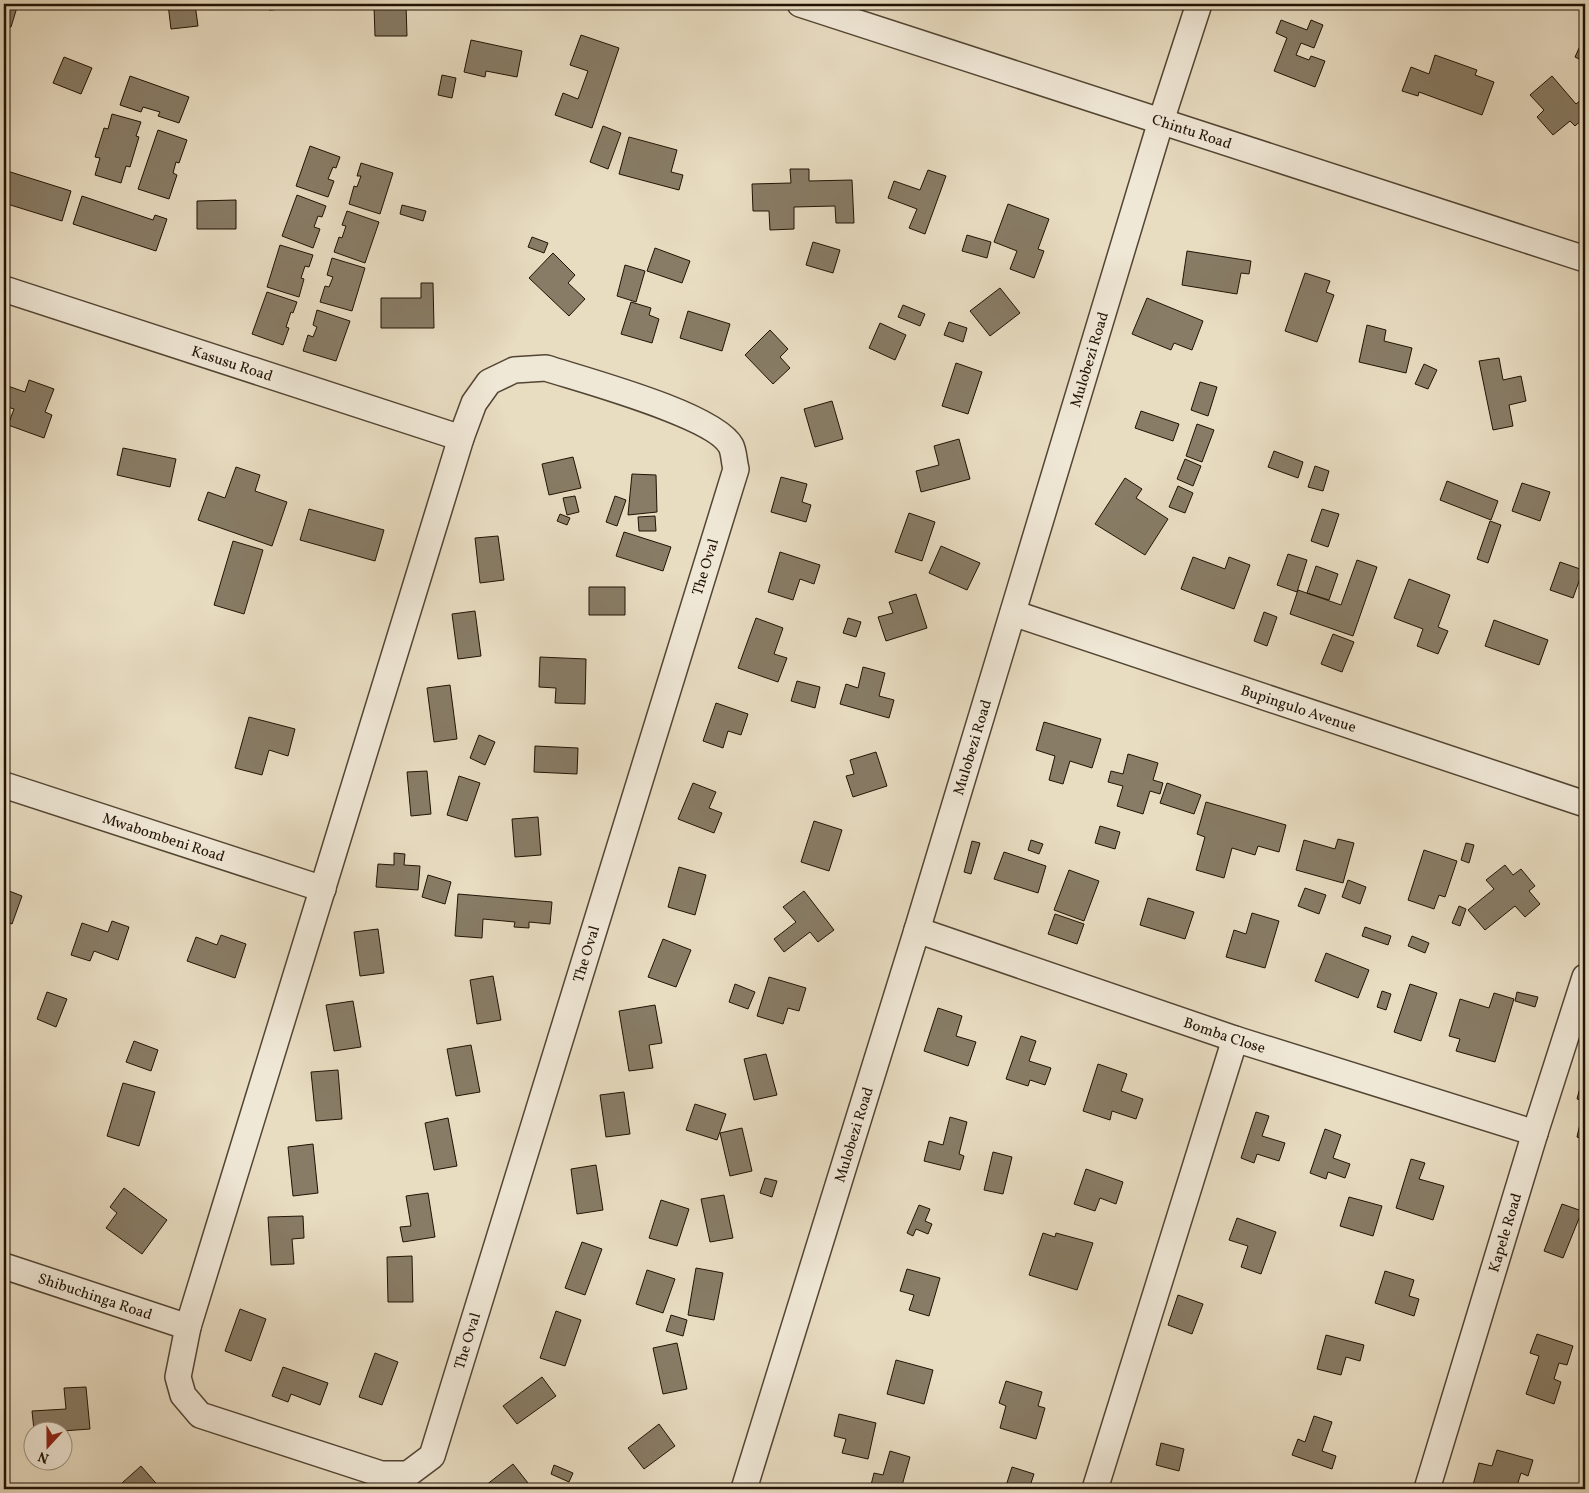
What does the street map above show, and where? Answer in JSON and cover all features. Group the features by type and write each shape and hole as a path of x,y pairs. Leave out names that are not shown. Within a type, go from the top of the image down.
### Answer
{"street":[{"name":"Chintu Road","path":"800,4 1585,259"},
{"name":"Mulobezi Road","path":"744,1489 917,930 1199,4"},
{"name":"Kasusu Road","path":"4,289 461,438"},
{"name":"The Oval","path":"546,368 671,409 711,427 731,446 736,469 432,1456 408,1474 380,1474 200,1415 183,1394 178,1377 188,1327 461,438 474,403 489,382 514,370 546,368"},
{"name":"Bupingulo Avenue","path":"1012,613 1585,804"},
{"name":"Mwabombeni Road","path":"4,785 323,889"},
{"name":"Bomba Close","path":"917,930 1235,1039 1535,1133"},
{"name":"Kapele Road","path":"1427,1489 1535,1133 1585,976"},
{"path":"1095,1489 1235,1039"},
{"name":"Shibuchinga Road","path":"4,1266 188,1327"}],"building":[{"path":"4,4 18,4 11,27 4,25"},
{"path":"168,4 195,4 198,26 171,29"},
{"path":"269,4 310,4 310,7 269,10"},
{"path":"406,5 407,36 375,36 374,6"},
{"path":"1281,20 1307,30 1311,20 1323,25 1314,48 1301,43 1296,55 1309,60 1311,56 1325,61 1315,87 1274,71 1287,38 1276,33"},
{"path":"581,35 619,48 592,128 555,115 563,93 578,99 588,71 570,65"},
{"path":"1585,35 1585,62 1575,57"},
{"path":"471,40 522,51 517,77 486,71 485,77 464,72"},
{"path":"1435,55 1477,70 1475,75 1494,82 1482,115 1419,92 1418,96 1402,91 1411,67 1429,74"},
{"path":"64,57 92,68 81,94 53,83"},
{"path":"442,75 456,78 452,98 438,95"},
{"path":"130,76 189,97 179,123 158,116 160,112 143,107 141,112 120,105"},
{"path":"1552,76 1576,104 1582,99 1585,102 1585,117 1575,126 1570,121 1553,135 1537,117 1544,110 1530,95"},
{"path":"112,114 141,122 136,136 139,137 130,167 126,166 121,183 95,175 100,158 95,157 104,128 108,129"},
{"path":"603,126 621,133 608,169 590,162"},
{"path":"158,130 187,140 179,163 176,162 173,173 177,175 169,199 138,189"},
{"path":"629,137 677,150 671,172 683,175 679,190 619,174"},
{"path":"310,146 340,157 336,168 333,167 328,179 334,181 328,197 296,186"},
{"path":"361,163 393,173 380,214 349,204 354,186 357,187 361,176 357,176"},
{"path":"790,169 809,169 809,181 852,180 854,223 836,223 835,206 794,207 794,229 770,230 769,211 753,211 752,184 791,183"},
{"path":"4,170 71,191 62,221 4,203"},
{"path":"928,170 946,176 925,234 909,228 917,209 888,198 894,181 920,190"},
{"path":"297,195 326,206 322,217 318,216 314,227 320,229 313,248 282,236"},
{"path":"82,196 153,220 155,215 167,219 156,251 73,224"},
{"path":"236,200 236,229 197,229 197,201"},
{"path":"1008,204 1049,219 1038,249 1044,251 1034,278 1010,269 1017,251 994,242"},
{"path":"402,205 426,211 423,221 400,214"},
{"path":"347,211 379,222 365,263 334,252 339,237 342,238 346,226 342,225"},
{"path":"967,235 991,242 987,258 962,251"},
{"path":"532,237 548,243 544,253 528,247"},
{"path":"813,242 840,250 833,273 806,265"},
{"path":"280,245 313,255 309,267 305,266 301,278 304,279 299,297 267,287"},
{"path":"655,248 690,261 682,283 647,271"},
{"path":"1187,251 1251,261 1249,274 1241,273 1237,294 1182,285"},
{"path":"553,253 575,275 568,283 585,299 569,316 529,278"},
{"path":"332,258 365,268 352,311 320,302 325,286 329,287 333,277 327,275"},
{"path":"625,265 645,271 636,302 617,296"},
{"path":"1305,273 1330,281 1326,292 1334,295 1317,342 1285,331"},
{"path":"421,283 433,283 434,328 381,328 381,298 421,298"},
{"path":"1000,288 1020,313 990,336 970,311"},
{"path":"267,292 297,302 286,327 289,328 283,345 252,334"},
{"path":"1147,298 1203,321 1192,350 1174,343 1171,350 1132,334"},
{"path":"631,302 651,308 649,315 659,319 652,343 621,334"},
{"path":"903,305 925,314 920,326 898,317"},
{"path":"317,310 350,321 336,361 303,351 308,335 313,337 317,327 313,325"},
{"path":"688,311 730,324 722,351 680,338"},
{"path":"949,322 967,328 963,342 944,335"},
{"path":"880,323 906,335 895,360 869,348"},
{"path":"1367,325 1386,330 1384,341 1412,348 1406,373 1359,362"},
{"path":"770,330 788,349 780,357 790,368 773,384 745,355"},
{"path":"1499,358 1503,380 1521,376 1526,401 1509,405 1513,426 1493,430 1479,361"},
{"path":"956,363 982,372 968,414 942,406"},
{"path":"1424,364 1437,370 1428,389 1415,384"},
{"path":"29,380 54,389 45,412 52,415 44,438 8,425 14,409 4,406 5,385 25,392"},
{"path":"1200,382 1217,387 1208,416 1191,410"},
{"path":"832,401 843,439 815,447 804,409"},
{"path":"1141,411 1179,424 1173,441 1135,428"},
{"path":"1197,424 1214,430 1202,462 1186,456"},
{"path":"959,439 970,479 921,492 916,471 939,465 934,446"},
{"path":"123,448 176,459 170,487 117,475"},
{"path":"1274,451 1303,462 1298,478 1268,467"},
{"path":"573,457 581,488 549,495 542,464"},
{"path":"1185,459 1201,466 1193,486 1177,479"},
{"path":"1315,466 1329,471 1323,491 1308,487"},
{"path":"236,467 260,475 255,491 287,502 272,546 198,520 208,492 225,498"},
{"path":"632,474 656,475 657,512 628,515"},
{"path":"781,477 807,484 802,502 811,505 806,522 771,512"},
{"path":"1125,478 1142,489 1136,498 1168,519 1145,555 1095,524"},
{"path":"1447,481 1498,501 1491,520 1440,500"},
{"path":"1522,483 1550,492 1540,521 1512,511"},
{"path":"1178,486 1193,493 1185,513 1169,507"},
{"path":"575,496 579,512 567,515 563,498"},
{"path":"615,496 626,500 617,526 606,522"},
{"path":"309,509 384,530 375,561 300,540"},
{"path":"1322,509 1339,514 1328,547 1311,541"},
{"path":"909,513 935,522 922,561 895,552"},
{"path":"560,514 570,518 567,525 557,521"},
{"path":"655,516 656,531 639,531 638,517"},
{"path":"1490,521 1501,525 1488,563 1477,559"},
{"path":"624,532 671,547 663,571 616,556"},
{"path":"498,536 504,580 480,583 475,538"},
{"path":"233,541 263,550 244,614 214,605"},
{"path":"941,546 980,563 967,590 929,573"},
{"path":"780,552 820,565 814,584 800,579 793,600 768,592"},
{"path":"1288,554 1307,560 1297,592 1277,585"},
{"path":"1193,557 1225,569 1229,557 1250,565 1234,609 1181,589"},
{"path":"1357,560 1377,567 1353,636 1290,614 1298,590 1341,605"},
{"path":"1560,562 1583,570 1573,598 1550,590"},
{"path":"1316,566 1338,574 1329,600 1307,593"},
{"path":"1409,579 1450,595 1438,627 1448,631 1438,654 1417,646 1423,629 1394,618"},
{"path":"589,587 625,587 625,615 589,615"},
{"path":"916,594 927,628 886,641 878,617 893,613 889,602"},
{"path":"475,611 481,656 458,659 452,614"},
{"path":"1264,612 1277,617 1267,646 1254,641"},
{"path":"756,618 783,628 774,654 787,658 778,682 738,668"},
{"path":"848,618 861,622 856,637 843,633"},
{"path":"1494,620 1548,640 1539,665 1485,646"},
{"path":"1333,634 1354,642 1342,672 1321,664"},
{"path":"540,657 586,659 585,704 555,703 556,688 539,687"},
{"path":"863,667 885,673 879,696 894,700 889,718 840,704 846,684 858,688"},
{"path":"797,681 820,687 815,708 791,701"},
{"path":"450,685 457,739 434,742 427,688"},
{"path":"716,703 748,714 741,735 728,731 723,748 703,741"},
{"path":"249,717 295,729 288,756 269,750 262,775 235,768"},
{"path":"1044,722 1101,739 1092,768 1070,761 1063,784 1049,780 1055,756 1036,750"},
{"path":"479,735 495,742 485,765 470,758"},
{"path":"535,746 578,748 577,774 534,772"},
{"path":"876,752 887,786 853,797 846,776 854,774 850,760"},
{"path":"1128,754 1158,763 1153,780 1163,783 1160,794 1150,791 1143,814 1117,806 1123,786 1108,782 1111,771 1123,774"},
{"path":"427,771 431,814 411,816 407,772"},
{"path":"459,776 480,783 467,821 447,815"},
{"path":"693,783 716,792 709,808 722,813 714,833 678,819"},
{"path":"1167,783 1201,795 1194,814 1160,803"},
{"path":"1206,802 1286,825 1279,852 1258,846 1255,855 1232,848 1224,878 1196,870 1205,837 1197,834"},
{"path":"538,817 541,855 515,857 512,819"},
{"path":"814,821 842,830 829,871 801,862"},
{"path":"1100,826 1120,832 1115,849 1095,843"},
{"path":"1338,839 1354,843 1343,883 1296,870 1304,840 1335,849"},
{"path":"1031,840 1043,844 1039,854 1028,850"},
{"path":"972,841 980,843 971,874 964,872"},
{"path":"1466,843 1474,845 1469,863 1461,860"},
{"path":"1424,850 1457,861 1445,897 1439,895 1434,909 1408,900"},
{"path":"1004,852 1046,866 1038,893 994,879"},
{"path":"394,853 405,854 404,865 420,866 418,890 376,887 378,864 394,865"},
{"path":"1505,865 1513,875 1521,869 1535,886 1529,891 1540,904 1525,917 1515,906 1485,930 1468,910 1494,889 1486,880"},
{"path":"679,867 706,875 695,915 668,907"},
{"path":"1069,870 1099,881 1084,921 1054,910"},
{"path":"428,875 451,882 445,904 422,897"},
{"path":"1348,880 1366,887 1360,904 1342,897"},
{"path":"1305,888 1326,895 1319,914 1298,906"},
{"path":"4,889 22,896 12,924 4,921"},
{"path":"804,891 834,930 818,942 810,932 784,952 774,939 796,922 783,907"},
{"path":"458,894 552,902 550,924 529,922 529,928 514,927 515,922 483,919 482,938 455,936"},
{"path":"1148,898 1194,912 1185,939 1140,925"},
{"path":"1459,906 1466,909 1460,926 1452,923"},
{"path":"1252,913 1279,921 1265,968 1226,957 1234,930 1246,934"},
{"path":"1055,914 1084,924 1077,944 1048,934"},
{"path":"112,921 129,927 118,960 94,951 90,961 71,955 82,923 108,932"},
{"path":"1365,927 1391,936 1388,945 1362,936"},
{"path":"378,929 384,973 360,976 354,932"},
{"path":"221,935 246,944 235,978 187,961 196,937 217,945"},
{"path":"1412,936 1429,943 1425,953 1408,946"},
{"path":"663,939 691,950 676,987 648,977"},
{"path":"1326,953 1369,970 1358,998 1315,981"},
{"path":"493,976 501,1020 477,1024 470,980"},
{"path":"769,977 806,988 799,1011 788,1008 783,1024 757,1016"},
{"path":"735,984 755,992 748,1009 729,1002"},
{"path":"1410,984 1437,993 1421,1041 1394,1032"},
{"path":"1382,991 1391,994 1386,1010 1377,1007"},
{"path":"47,992 67,999 56,1027 37,1019"},
{"path":"1517,992 1538,997 1535,1007 1515,1001"},
{"path":"1494,993 1514,999 1495,1062 1456,1051 1460,1039 1449,1036 1460,999 1489,1008"},
{"path":"353,1001 361,1047 334,1051 326,1005"},
{"path":"655,1005 662,1043 649,1045 653,1068 629,1071 619,1011"},
{"path":"938,1008 962,1016 956,1036 976,1042 968,1066 924,1051"},
{"path":"1021,1036 1036,1041 1029,1061 1051,1068 1045,1085 1030,1080 1028,1086 1006,1079"},
{"path":"134,1041 158,1050 151,1071 126,1062"},
{"path":"471,1045 480,1092 456,1096 447,1049"},
{"path":"766,1054 777,1095 754,1100 744,1059"},
{"path":"1098,1064 1127,1074 1121,1091 1143,1099 1136,1119 1112,1111 1110,1120 1083,1111"},
{"path":"338,1070 342,1119 316,1121 311,1072"},
{"path":"1582,1080 1585,1081 1585,1101 1577,1099"},
{"path":"123,1083 155,1092 139,1146 107,1136"},
{"path":"624,1092 630,1134 606,1137 600,1095"},
{"path":"695,1104 726,1114 717,1140 686,1130"},
{"path":"1256,1112 1269,1116 1262,1136 1285,1143 1279,1161 1257,1154 1254,1163 1241,1158"},
{"path":"1582,1115 1585,1116 1585,1140 1577,1137"},
{"path":"950,1117 967,1122 959,1154 964,1156 960,1170 924,1161 929,1141 943,1145"},
{"path":"448,1118 457,1166 434,1170 425,1123"},
{"path":"742,1128 752,1171 730,1176 720,1133"},
{"path":"1325,1129 1341,1135 1333,1158 1350,1164 1345,1178 1328,1172 1326,1179 1310,1173"},
{"path":"313,1144 318,1193 293,1196 288,1147"},
{"path":"993,1152 1012,1157 1003,1194 984,1190"},
{"path":"1411,1159 1425,1163 1419,1179 1444,1186 1433,1220 1396,1208"},
{"path":"596,1165 603,1210 577,1214 571,1169"},
{"path":"1086,1169 1123,1182 1116,1204 1100,1198 1095,1211 1074,1204"},
{"path":"765,1178 777,1181 772,1197 760,1193"},
{"path":"124,1188 167,1220 142,1254 106,1228 117,1213 110,1207"},
{"path":"428,1193 435,1237 403,1242 400,1227 411,1226 406,1196"},
{"path":"724,1195 733,1238 710,1242 701,1199"},
{"path":"1349,1197 1382,1206 1373,1236 1340,1226"},
{"path":"661,1200 689,1209 677,1246 649,1238"},
{"path":"1562,1204 1582,1211 1563,1258 1544,1251"},
{"path":"919,1205 930,1209 925,1221 932,1224 928,1234 916,1229 913,1236 907,1233"},
{"path":"303,1216 304,1238 292,1239 294,1264 271,1265 268,1217"},
{"path":"1237,1218 1276,1232 1261,1274 1241,1267 1248,1246 1229,1240"},
{"path":"1043,1233 1055,1237 1056,1233 1093,1243 1077,1290 1029,1275"},
{"path":"582,1242 602,1249 585,1295 565,1288"},
{"path":"412,1256 413,1302 388,1302 387,1257"},
{"path":"696,1268 723,1273 714,1320 688,1315"},
{"path":"907,1269 940,1278 929,1316 909,1310 914,1295 900,1291"},
{"path":"647,1270 675,1279 663,1313 636,1304"},
{"path":"1385,1271 1414,1280 1409,1296 1419,1299 1414,1316 1375,1303"},
{"path":"1178,1295 1203,1304 1192,1334 1168,1325"},
{"path":"240,1309 266,1319 251,1361 225,1351"},
{"path":"556,1311 581,1320 565,1366 540,1358"},
{"path":"671,1315 687,1320 683,1336 666,1331"},
{"path":"1537,1334 1573,1346 1567,1365 1559,1363 1554,1379 1561,1382 1554,1404 1526,1394 1539,1356 1530,1353"},
{"path":"1326,1335 1364,1345 1360,1361 1346,1357 1341,1375 1317,1369"},
{"path":"677,1343 687,1389 663,1394 653,1348"},
{"path":"375,1353 398,1362 382,1405 359,1397"},
{"path":"896,1360 933,1370 924,1404 887,1394"},
{"path":"283,1367 328,1383 320,1405 291,1394 288,1402 272,1396"},
{"path":"542,1377 556,1396 517,1424 503,1406"},
{"path":"1006,1381 1042,1392 1038,1406 1045,1408 1036,1439 1000,1428 1006,1406 999,1403"},
{"path":"86,1387 90,1429 72,1430 72,1420 33,1420 32,1411 66,1409 64,1388"},
{"path":"839,1414 876,1423 868,1459 842,1453 846,1439 834,1436"},
{"path":"1314,1416 1332,1422 1322,1451 1336,1456 1332,1469 1292,1455 1298,1439 1305,1442"},
{"path":"659,1424 675,1446 644,1469 628,1448"},
{"path":"1161,1443 1184,1449 1179,1471 1156,1465"},
{"path":"1497,1450 1533,1460 1528,1476 1521,1473 1516,1489 1489,1489 1473,1485 1479,1463 1492,1466"},
{"path":"890,1451 910,1457 901,1489 870,1489 874,1473 883,1475"},
{"path":"513,1464 528,1483 521,1489 481,1489"},
{"path":"554,1465 573,1473 569,1482 551,1474"},
{"path":"141,1466 161,1489 128,1489 122,1483"},
{"path":"1012,1467 1034,1474 1029,1489 1005,1489"}]}
